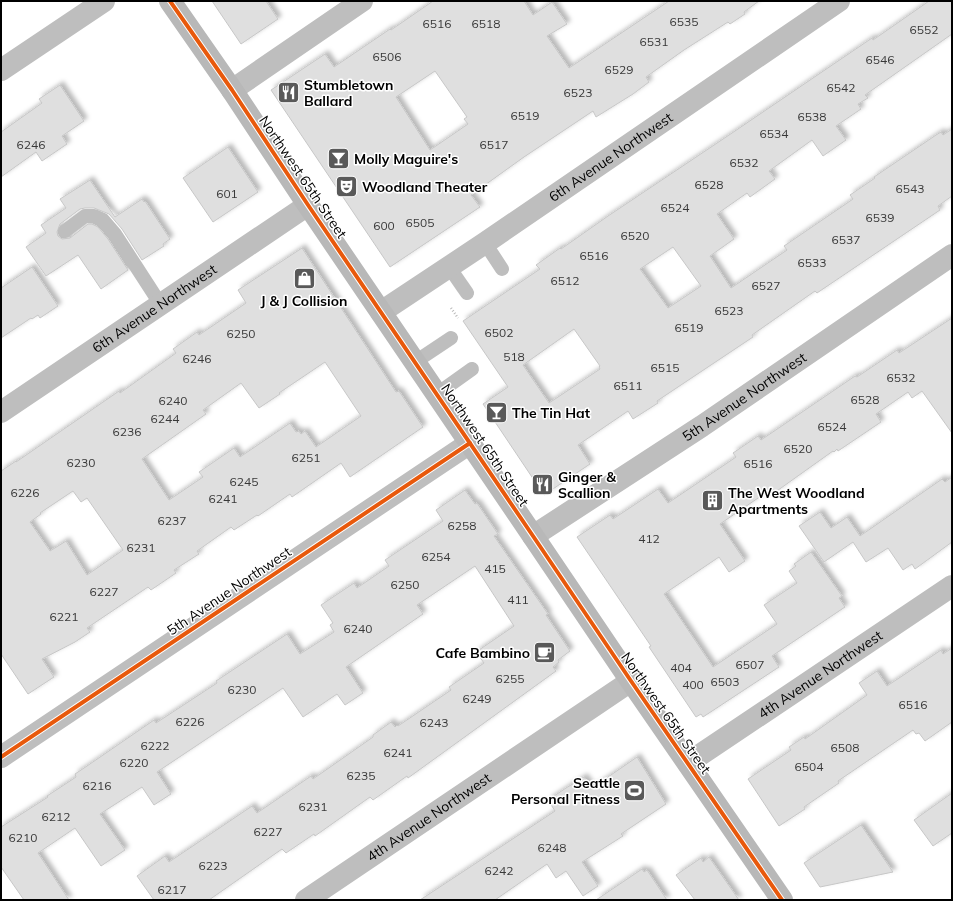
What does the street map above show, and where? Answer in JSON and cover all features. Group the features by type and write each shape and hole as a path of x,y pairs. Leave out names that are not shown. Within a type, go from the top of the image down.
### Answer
{"street":[{"name":"Northwest 65th Street","path":"170,1 232,90 308,205 631,681 782,900"},
{"path":"232,90 362,1"},
{"name":"6th Avenue Northwest","path":"381,312 450,267 839,1"},
{"path":"1,70 101,2"},
{"name":"6th Avenue Northwest","path":"1,412 308,205"},
{"name":"5th Avenue Northwest","path":"533,536 702,426 952,254"},
{"name":"5th Avenue Northwest","path":"1,757 470,443"},
{"name":"4th Avenue Northwest","path":"688,763 952,586"},
{"name":"4th Avenue Northwest","path":"306,900 631,681"}],"lane":[{"path":"65,231 85,216 94,216 103,220 115,234 161,305"},
{"path":"485,243 502,269"},
{"path":"450,267 467,293"},
{"path":"415,362 450,338"},
{"path":"437,394 472,369"}],"path":[{"path":"451,308 458,318"}],"building":[{"path":"212,1 266,1 278,19 241,44"},
{"path":"433,1 524,1 533,15 552,2 567,24 547,36 569,68 669,1 759,1 744,12 745,14 730,24 728,22 684,50 646,77 649,82 633,94 596,117 593,111 524,157 471,195 480,207 390,267 271,90 325,54 334,67 390,29 391,30","holes":["435,71 467,117 464,119 468,124 430,150 396,97"]},
{"path":"929,1 952,1 952,34 865,95 868,98 858,104 861,109 836,126 846,140 823,156 812,140 769,171 775,179 750,197 747,193 717,214 734,239 710,256 731,288 787,250 784,246 853,199 850,195 875,178 874,177 936,135 941,132 943,135 952,129 952,196 938,206 940,210 817,293 815,291 752,335 753,337 657,401 658,403 633,419 628,411 578,445 590,464 544,495 483,404 508,387 463,321 540,269 536,265 560,248 561,249 872,38 873,40","holes":["673,247 701,286 668,308 640,269","574,329 600,366 600,369 549,403 523,365"]},
{"path":"60,85 84,121 62,136 67,144 42,161 36,152 1,177 1,132 42,103 39,99"},
{"path":"228,147 258,192 213,222 183,178"},
{"path":"90,180 115,217 142,199 144,202 145,201 170,239 163,244 164,246 142,260 122,229 109,214 94,208 80,209 60,224 57,232 58,236 62,239 70,238 88,224 92,224 98,227 108,239 128,270 101,289 78,255 46,276 26,247 46,233 41,225 66,208 60,199"},
{"path":"302,248 396,392 399,391 423,427 350,477 341,463 292,497 290,494 258,516 257,515 234,530 231,527 197,551 199,554 174,570 176,573 151,590 148,587 87,628 90,632 75,642 42,659 54,677 28,694 1,654 1,471 119,391 120,393 176,353 173,349 197,332 199,335 246,303 238,290","holes":["325,362 361,416 316,447 305,431 301,434 299,431 296,432 290,423 240,457 234,448 199,472 203,477 169,500 142,459 206,414 203,410 241,383 259,408","73,491 81,502 87,498 123,550 87,575 66,541 50,551 30,522 41,514 40,513"]},
{"path":"32,267 58,306 40,318 38,315 32,319 31,318 1,338 1,288"},
{"path":"952,318 952,433 922,391 912,398 908,392 876,414 881,422 838,451 837,449 834,452 833,451 767,498 764,494 720,524 745,561 729,572 719,557 664,594 713,667 777,624 764,605 797,583 789,571 796,566 794,564 811,552 842,596 839,598 845,607 772,656 779,667 703,717 701,714 696,717 649,647 651,646 577,537 610,515 613,519 658,489 668,503 736,457 733,453 758,436 761,440 855,376 857,377 897,350 899,353"},
{"path":"952,477 952,542 915,569 912,564 903,570 888,548 866,562 853,542 824,562 799,526 820,512 831,528 847,517 860,536 942,479 945,482"},
{"path":"465,490 475,504 477,503 498,534 494,536 548,614 546,615 570,651 558,660 559,662 553,667 556,671 408,778 407,776 373,800 370,797 315,836 314,834 286,853 282,849 209,900 154,900 137,876 165,856 169,862 252,806 257,813 311,776 313,779 373,737 373,735 391,722 395,727 397,725 398,726 451,690 449,687 484,663 476,652 514,626 475,566 417,605 423,614 346,667 363,693 345,705 337,694 303,717 283,688 157,772 171,794 154,805 142,787 100,814 125,850 101,866 75,828 38,853 69,900 24,900 1,867 1,827 48,797 47,796 76,777 75,774 154,720 156,723 287,634 300,654 334,632 330,625 333,623 321,605 354,583 357,588 389,566 385,560 443,521 436,510"},
{"path":"952,648 952,722 925,741 919,733 916,734 913,730 838,781 839,783 804,807 805,809 779,826 748,779 791,750 789,747 804,737 805,739 867,695 859,683 877,671 887,686 941,650 943,654"},
{"path":"637,757 666,804 621,834 623,836 582,862 598,886 583,896 566,871 556,878 547,864 495,900 420,900 555,811 548,800 566,788 584,777 592,788"},
{"path":"952,793 952,833 933,846 914,820"},
{"path":"861,825 893,872 820,887 804,863"},
{"path":"709,857 739,900 695,900 676,875 701,858 703,862"},
{"path":"642,869 644,872 647,870 667,900 596,900"}],"cycle path":[{"path":"170,1 232,90 308,205 631,681 782,900"},
{"path":"1,757 470,443"}],"place":[{"name":"Stumbletown Ballard","path":"289,93"},
{"name":"Molly Maguire's","path":"339,159"},
{"name":"Woodland Theater","path":"346,187"},
{"name":"J & J Collision","path":"304,279"},
{"name":"The Tin Hat","path":"497,413"},
{"name":"Ginger & Scallion","path":"543,485"},
{"name":"The West Woodland Apartments","path":"713,501"},
{"name":"Cafe Bambino","path":"545,653"},
{"name":"Seattle Personal Fitness","path":"635,791"}]}
